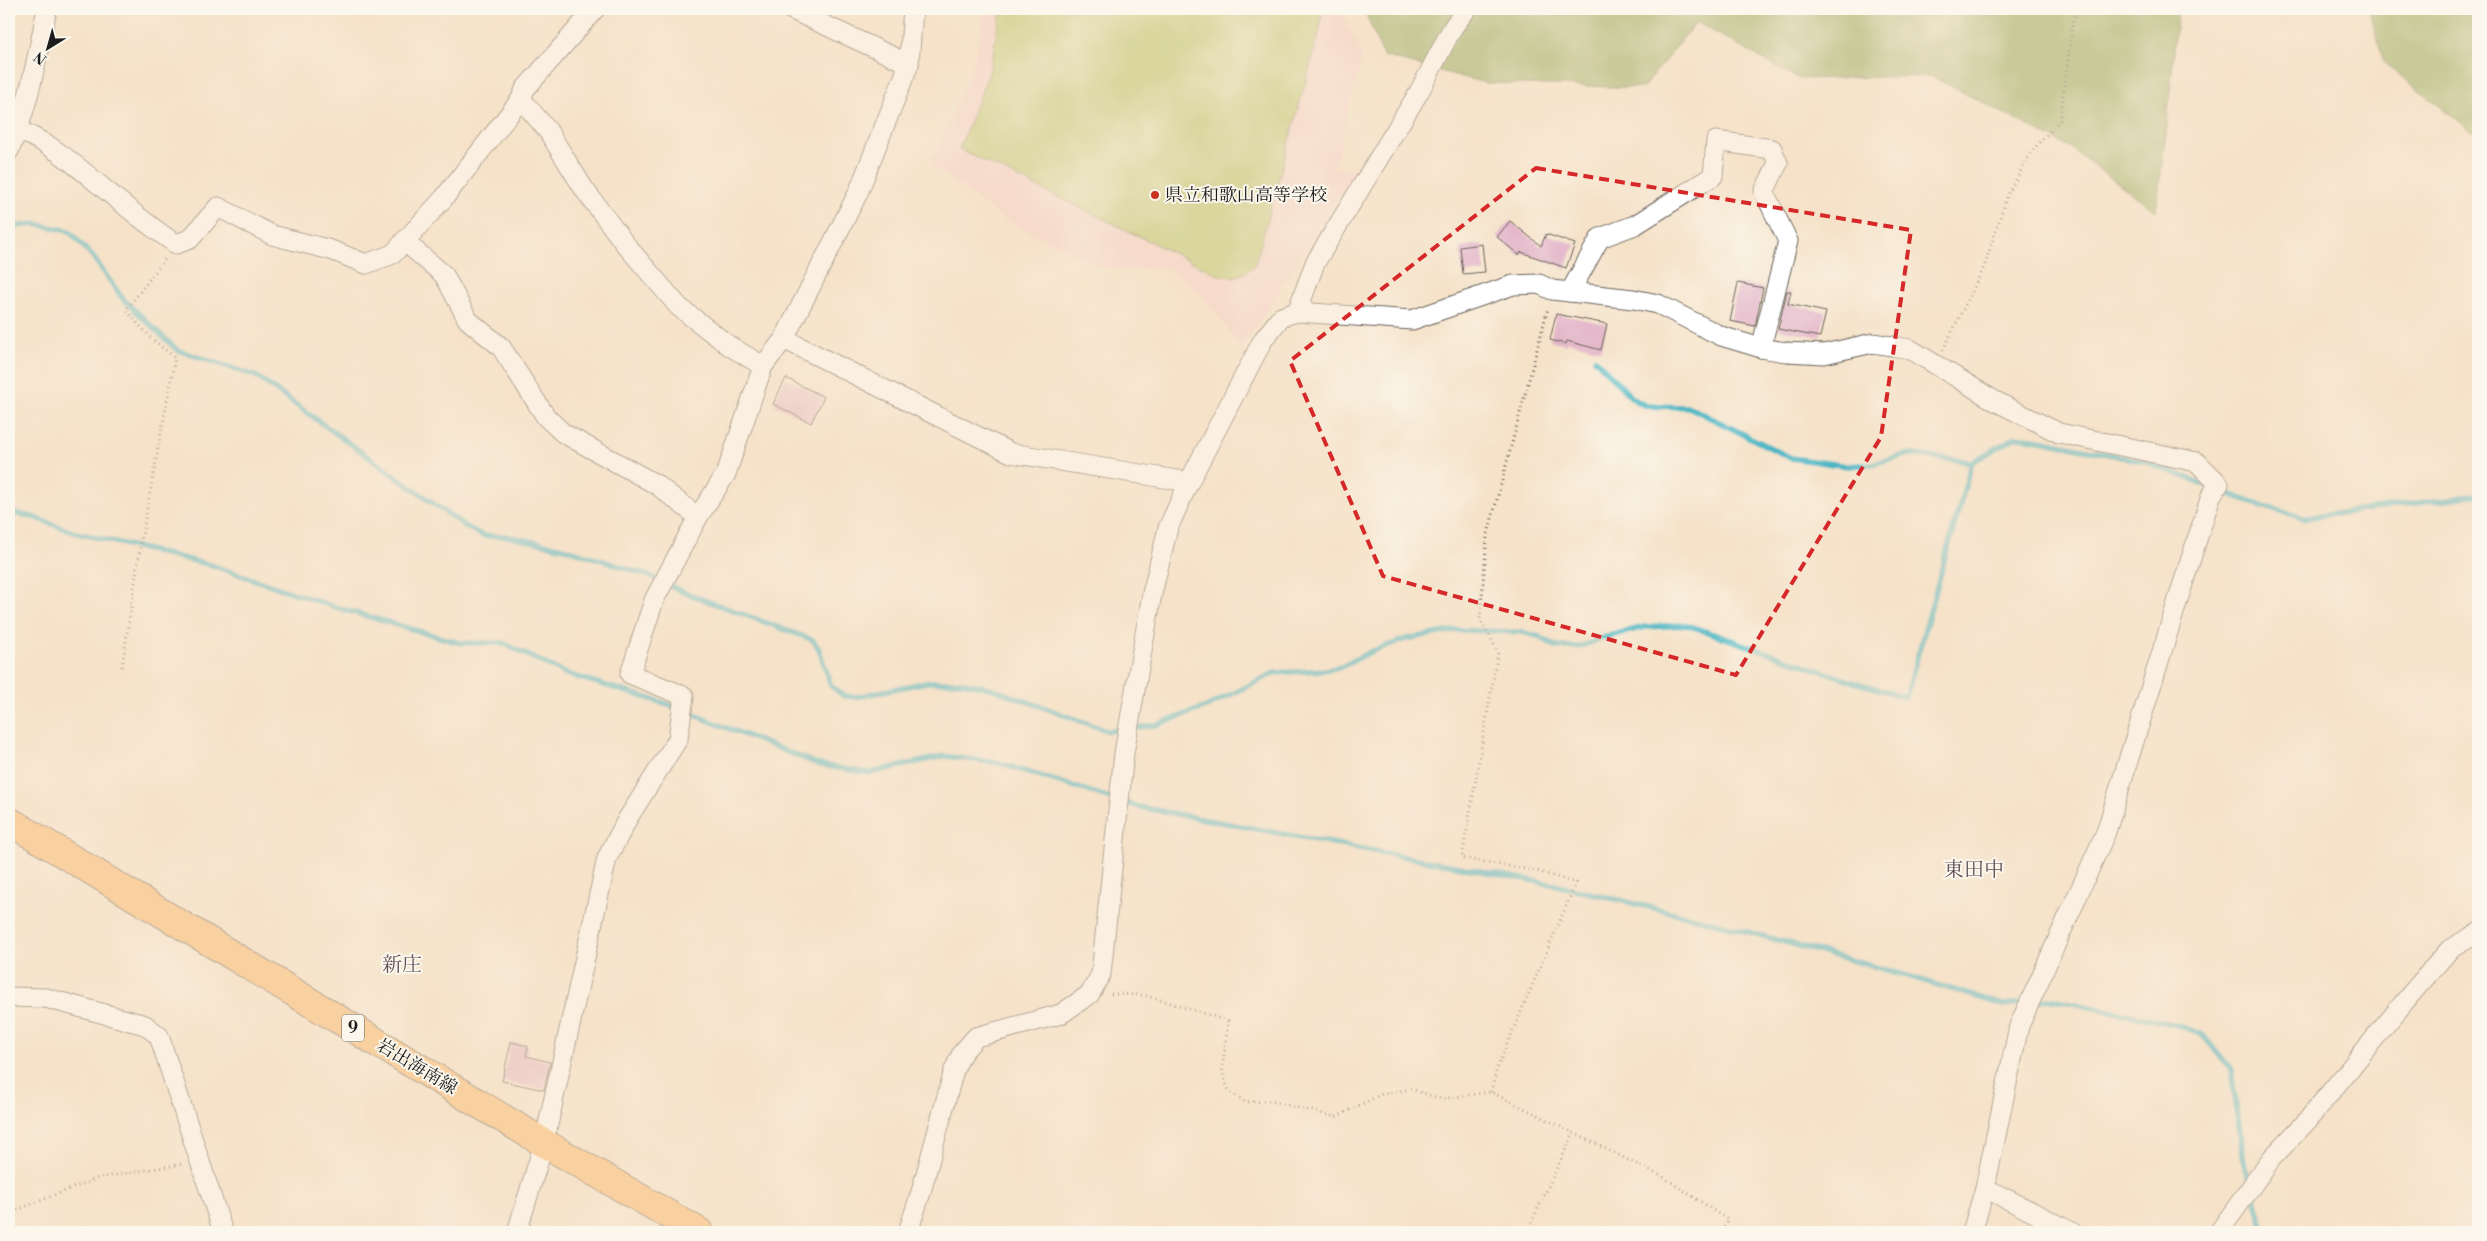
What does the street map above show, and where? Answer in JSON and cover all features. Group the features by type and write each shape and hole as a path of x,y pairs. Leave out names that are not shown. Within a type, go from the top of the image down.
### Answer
{"main road":[{"name":"岩出海南線","path":"9,821 544,1143 699,1232"}],"street":[{"path":"9,151 14,128 34,75 47,9"},
{"path":"14,128 60,153 148,225 176,244 190,239 218,208 272,235 331,250 366,264 393,254 444,198 521,99 525,89 595,9"},
{"path":"790,9 909,64"},
{"path":"517,1232 544,1143 607,858 628,818 678,739 684,696 630,674 654,600 698,517 726,474 763,366 784,340 858,193 909,64 913,9"},
{"path":"1297,312 1315,263 1419,92 1453,27 1467,9"},
{"path":"521,99 548,131 584,189 625,244 679,307 728,345 763,366"},
{"path":"1561,291 1600,238 1635,225 1713,176 1716,141 1772,149 1778,162 1764,192 1788,241 1761,348"},
{"path":"404,241 444,275 468,320 501,347 546,417 563,434 657,485 698,517"},
{"path":"908,1232 921,1192 954,1070 962,1053 976,1037 1061,1014 1090,994 1101,974 1124,753 1152,594 1168,528 1189,482 1263,340 1281,317 1297,312 1412,320 1513,284 1539,284 1561,291 1633,299 1658,304 1721,336 1761,348 1786,352 1824,354 1873,343 1910,349 1934,366 1995,401 2059,433 2197,462 2219,484 2211,496 2106,832 2019,1026 1985,1188 1972,1232"},
{"path":"784,340 1011,453 1189,482"},
{"path":"2220,1232 2271,1159 2307,1121 2410,995 2450,949 2478,934"},
{"path":"9,996 46,998 145,1025 158,1036 223,1232"},
{"path":"1985,1188 2072,1232"}],"path":[{"path":"1934,366 1984,267 2007,196 2031,152 2060,120 2073,20 2078,9"},
{"path":"122,667 141,541 175,358 151,338 126,310 176,244"},
{"path":"1491,1092 1497,1068 1576,884 1537,871 1462,858 1498,652 1480,619 1487,537 1561,291"},
{"path":"1090,994 1144,995 1228,1021 1222,1072 1229,1091 1246,1102 1271,1101 1336,1117 1382,1094 1411,1089 1441,1099 1491,1092 1665,1178 1728,1220 1722,1232"},
{"path":"1527,1232 1574,1132"},
{"path":"9,1227 14,1211 98,1178 201,1161"}],"highlighted area":[{"path":"1536,168 1911,230 1881,437 1736,675 1383,576 1290,361"}],"shaded area":[{"name":"県立和歌山高等学校","path":"986,9 1340,9 1362,54 1334,169 1354,171 1242,348 1199,291 1169,268 1116,269 1101,267 1003,219 931,164 972,69"}],"green space":[{"name":"県立和歌山高等学校","path":"1001,9 1322,9 1320,30 1255,264 1247,272 1238,276 1219,275 959,149 989,73"},
{"path":"1364,9 2178,9 2166,134 2156,211 2069,147 1931,76 1799,79 1696,22 1643,88 1485,83 1383,56"},
{"path":"2369,9 2478,9 2478,136 2384,63"}],"building":[{"path":"1510,221 1541,246 1546,234 1575,244 1566,268 1521,252 1519,255 1497,237"},
{"path":"1482,244 1485,272 1463,274 1460,247"},
{"path":"1738,283 1763,288 1755,326 1730,321"},
{"path":"1787,291 1791,291 1788,304 1826,312 1820,337 1778,329"},
{"path":"1556,314 1607,324 1601,350 1567,341 1566,344 1550,340"},
{"path":"786,378 824,397 811,423 773,404"},
{"path":"511,1042 528,1046 526,1056 550,1062 544,1090 502,1081"}],"waterway":[{"path":"9,227 35,224 69,231 93,257 123,299 177,350 256,376 466,527 484,536 506,536 564,548 650,576 683,592 813,640 819,649 831,686 844,696 856,697 927,682 962,682 993,689 1108,731 1156,725 1206,707 1274,673 1341,667 1372,651 1406,639 1456,630 1520,632 1538,636 1557,647 1579,647 1609,636 1645,627 1687,625 1854,682 1906,697 1972,462"},
{"path":"1595,359 1632,398 1646,406 1689,407 1791,458 1848,466 1872,464 1909,454 1972,462 2016,437 2035,439 2146,462 2253,503 2304,518 2478,495"},
{"path":"9,512 33,517 73,532 211,565 335,607 460,643 503,643 564,673 667,704 820,765 870,773 944,756 999,763 1139,807 1556,885 1708,921 1901,974 2004,1005 2026,1002"},
{"path":"2035,1001 2053,999 2177,1025 2202,1034 2231,1070 2245,1168 2250,1182"},
{"path":"2253,1191 2265,1232"}],"place":[{"name":"県立和歌山高等学校","path":"1155,195"}],"district":[{"name":"東田中","path":"1974,870"},
{"name":"新庄","path":"402,965"}]}
